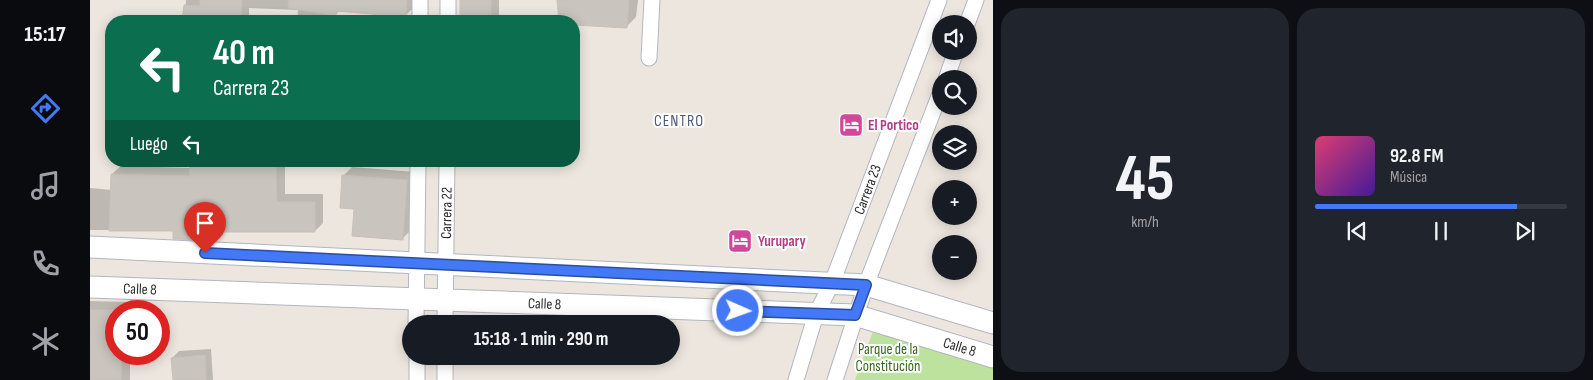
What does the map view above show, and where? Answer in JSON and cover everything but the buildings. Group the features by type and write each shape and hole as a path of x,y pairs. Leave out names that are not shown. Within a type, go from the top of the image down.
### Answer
{"main road":[{"path":"90,247 866,285 993,323"},
{"name":"Calle 8","path":"90,287 855,315 993,357"}],"street":[{"path":"420,0 420,15"},
{"path":"448,0 448,15"},
{"path":"649,58 652,0"},
{"name":"Carrera 23","path":"796,380 816,314 832,284 940,0"},
{"path":"970,15 976,0"},
{"path":"835,380 855,315 932,114"},
{"name":"Carrera 22","path":"416,315 418,167"},
{"name":"Carrera 22","path":"445,315 447,167"},
{"path":"417,365 418,380"},
{"path":"445,365 445,380"}],"green space":[{"name":"Parque de la Constitución","path":"874,329 993,368 993,380 855,380"}],"place":[{"name":"El Portico","path":"851,125"},
{"name":"Yurupary","path":"740,241"}],"district":[{"name":"CENTRO","path":"679,120"}],"route":[{"path":"205,253 866,285 855,315 738,311"}]}
